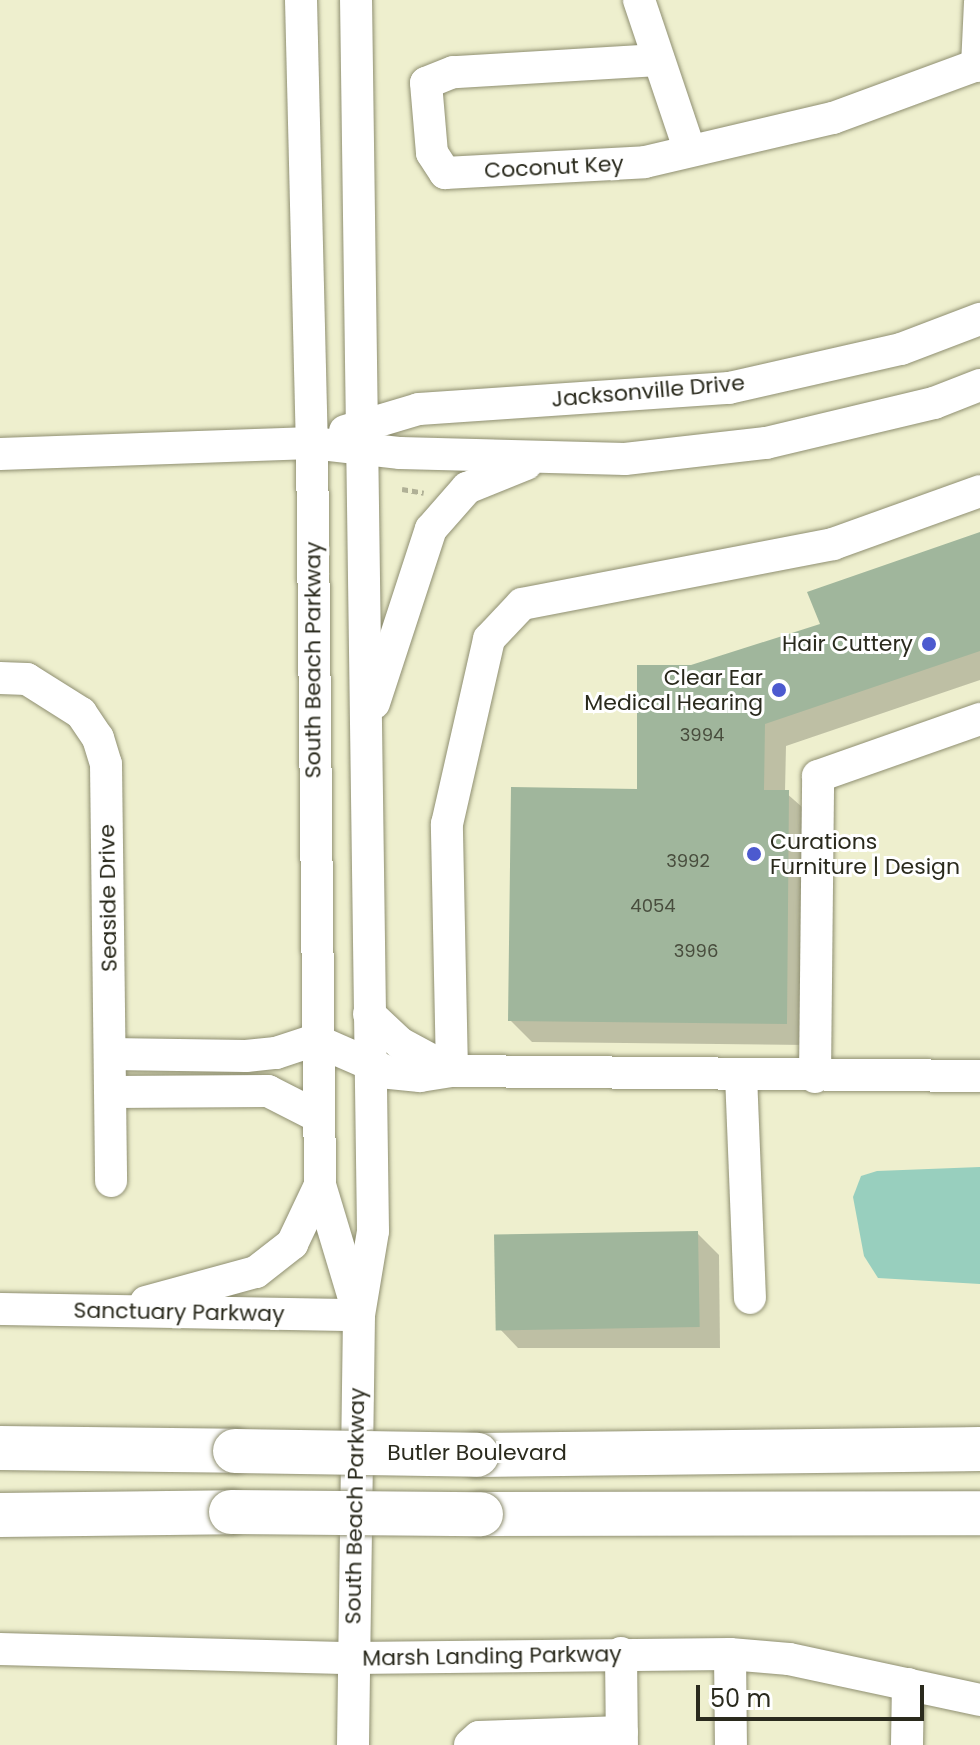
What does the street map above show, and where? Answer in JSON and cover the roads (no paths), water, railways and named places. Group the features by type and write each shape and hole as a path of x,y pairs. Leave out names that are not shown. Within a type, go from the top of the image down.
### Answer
{"highway":[{"name":"Butler Boulevard","path":"0,1448 477,1455 971,1450"},
{"path":"0,1515 231,1512 980,1513"},
{"path":"752,1512 980,1529"}],"street":[{"name":"South Beach Parkway","path":"301,0 312,443 315,1040 320,1185 359,1315"},
{"name":"South Beach Parkway","path":"353,1745 359,1315 373,1231 356,0"},
{"path":"639,0 689,149"},
{"name":"Coconut Key","path":"658,60 453,72 426,83 432,153 445,173 645,162 689,149 833,118 978,65 980,2"},
{"name":"Jacksonville Drive","path":"363,437 419,409 729,388 901,349 980,319"},
{"name":"Jacksonville Drive","path":"0,454 312,443 363,437 547,457 625,459 766,443 934,403 980,385"},
{"path":"365,729 431,529 467,488 547,457"},
{"path":"452,1071 447,824 489,639 522,604 833,544 980,491"},
{"name":"Seaside Drive","path":"0,678 27,679 81,713 98,738 106,764 111,1181"},
{"path":"815,1077 818,776 980,719"},
{"path":"369,1014 400,1043 452,1071"},
{"path":"111,1054 246,1056 276,1053 315,1040 390,1073 420,1076 452,1071 815,1077 980,1076"},
{"path":"741,1075 750,1298"},
{"path":"112,1092 268,1091 317,1116"},
{"path":"120,1310 256,1272 292,1244 320,1185"},
{"name":"Sanctuary Parkway","path":"0,1309 359,1315"},
{"name":"Marsh Landing Parkway","path":"0,1649 353,1658 730,1654 789,1659 980,1700"},
{"path":"470,1745 479,1737 622,1739 621,1653"},
{"path":"730,1654 731,1745"},
{"path":"907,1745 908,1684"}],"water":[{"path":"980,1167 980,1284 878,1278 864,1256 853,1197 861,1176 877,1171"}],"place":[{"name":"Hair Cuttery","path":"929,644"},
{"name":"Clear Ear Medical Hearing","path":"779,690"},
{"name":"Curations Furniture | Design","path":"754,854"}]}
